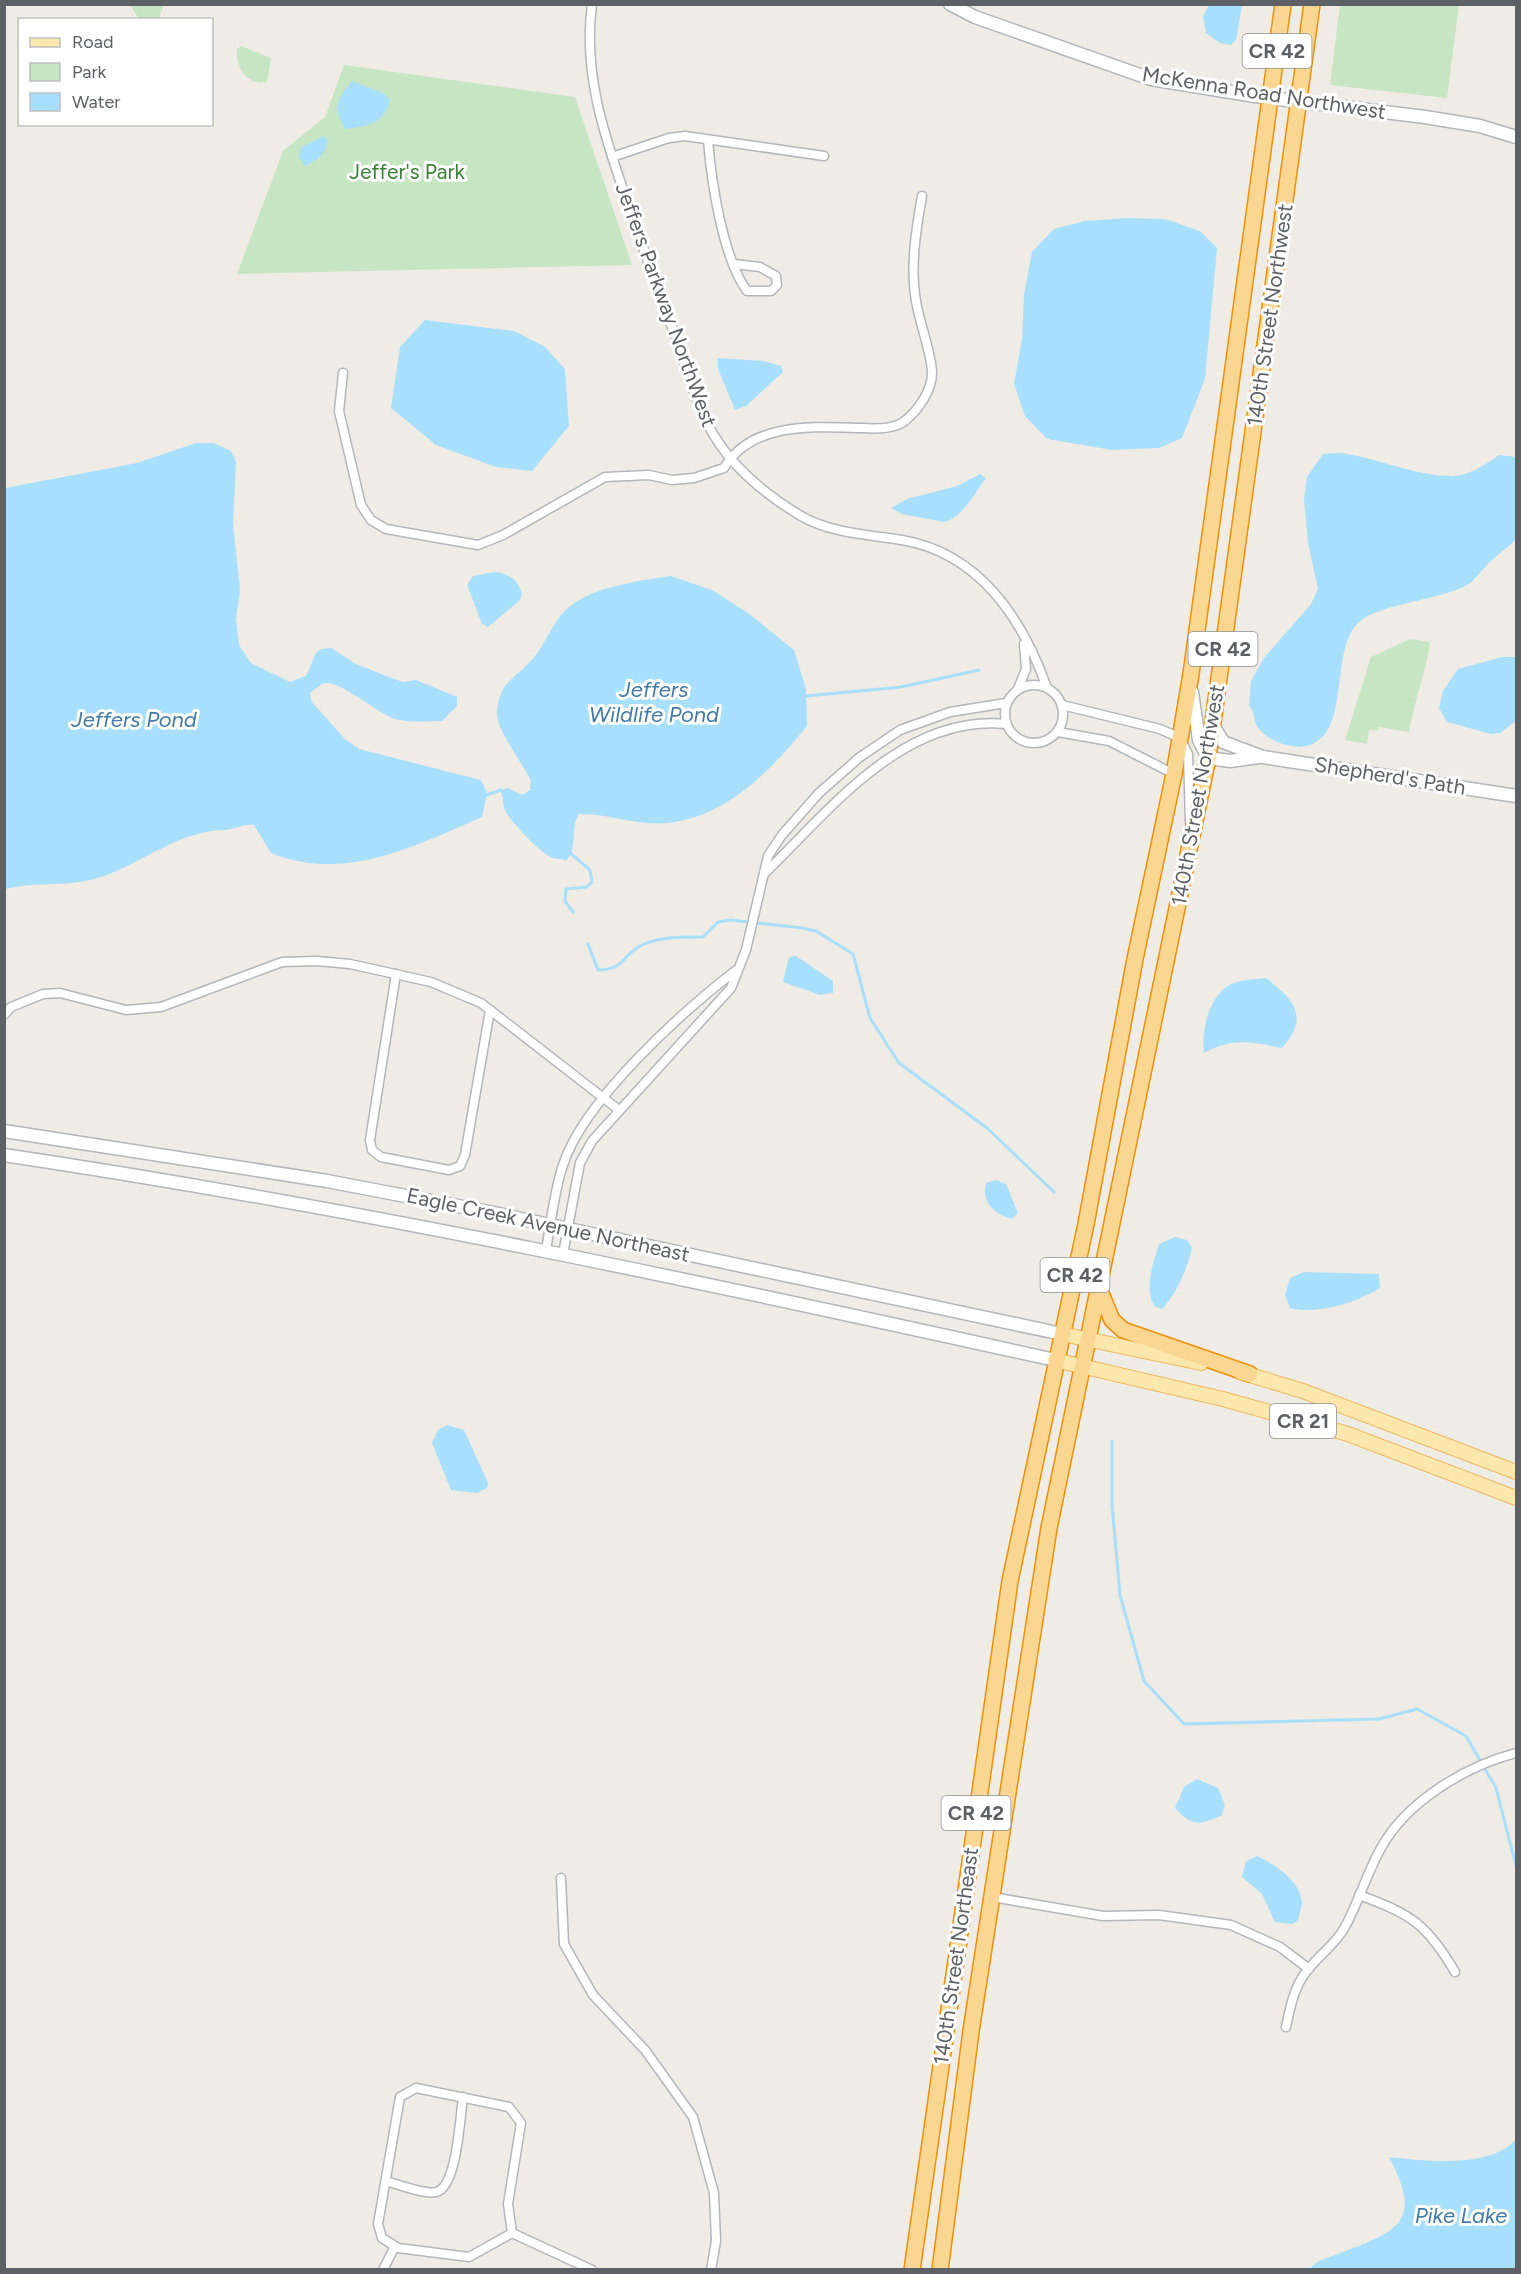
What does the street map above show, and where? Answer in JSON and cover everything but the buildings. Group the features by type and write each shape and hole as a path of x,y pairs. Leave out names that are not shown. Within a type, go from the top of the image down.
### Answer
{"highway":[{"name":"140th Street Northwest","path":"1055,1360 1086,1224 1135,959 1174,774 1191,674 1283,4"},
{"name":"140th Street Northwest","path":"1082,1366 1208,758 1312,4"},
{"path":"1100,1288 1112,1320 1123,1330 1250,1374"},
{"name":"140th Street Northeast","path":"912,2270 995,1676 1010,1581 1055,1360"},
{"name":"140th Street Northeast","path":"940,2270 992,1897 1048,1528 1082,1366"}],"main road":[{"name":"McKenna Road Northwest","path":"950,4 986,21 1151,79 1271,98 1480,126 1516,137"},
{"path":"1191,674 1195,722 1199,740 1208,758"},
{"name":"Shepherd's Path","path":"1213,725 1223,742 1263,757 1516,796"},
{"name":"Shepherd's Path","path":"1208,758 1230,761 1263,757"},
{"name":"Eagle Creek Avenue Northeast","path":"4,1131 327,1181 550,1224 1089,1340"},
{"name":"Eagle Creek Avenue Northeast","path":"4,1155 330,1208 546,1250 1082,1366"},
{"name":"CR 21","path":"1089,1340 1250,1374 1303,1391 1516,1472"},
{"name":"CR 21","path":"1082,1366 1223,1399 1348,1434 1516,1498"}],"street":[{"name":"Jeffers Parkway NorthWest","path":"592,4 588,33 590,68 601,126 694,391 714,436 742,471 803,517 860,536 903,540 934,549 973,570 1007,606 1047,688"},
{"path":"612,157 669,138 684,136 824,156"},
{"path":"708,140 719,212 738,279 747,291 771,291 777,285 776,276 770,270 734,264"},
{"path":"343,373 339,411 361,505 371,520 386,529 410,535 478,545 503,535 604,477 625,474 672,480 694,478 724,468 731,458 758,438 782,429 880,429 905,422 920,406 929,387 932,372 915,299 914,257 922,196"},
{"name":"Jeffers Parkway NorthWest","path":"1017,690 1026,669 1024,640"},
{"path":"1037,685 1047,688 1056,695 1062,705 1062,723 1058,732 1043,742 1025,742 1017,738 1006,724 1006,703 1017,690 1037,685"},
{"path":"563,1254 580,1163 592,1141 731,988 736,970 746,950 768,856 782,835 819,793 860,757 900,730 950,712 1006,703"},
{"path":"1062,705 1160,729 1180,738 1188,754 1191,842"},
{"path":"764,874 793,843 874,769 909,746 958,726 987,722 1006,724"},
{"path":"1058,732 1109,741 1174,774"},
{"path":"4,1016 11,1006 43,994 60,993 126,1010 160,1006 282,963 317,961 350,964 431,982 481,1003 619,1110"},
{"path":"546,1250 563,1164 573,1141 604,1099 686,1010 736,970"},
{"path":"396,974 370,1140 372,1150 381,1157 449,1170 460,1166 465,1155 490,1010"},
{"path":"1286,2027 1293,1998 1309,1969 1344,1929 1382,1846 1417,1804 1442,1784 1486,1762 1516,1753"},
{"path":"561,1878 564,1944 593,1995 645,2050 693,2117 714,2193 716,2241 711,2270"},
{"path":"1359,1895 1395,1908 1416,1921 1435,1940 1455,1972"},
{"path":"992,1897 1103,1916 1160,1915 1231,1925 1280,1947 1309,1969"},
{"path":"416,2088 509,2107 521,2123 508,2204 512,2233 469,2258 394,2246 382,2238 378,2224 400,2097 416,2088"},
{"path":"386,2181 434,2193 442,2190 452,2175 463,2097"},
{"path":"512,2233 592,2270"},
{"path":"382,2270 394,2246"}],"green space":[{"path":"130,5 164,5 159,18 138,18"},
{"path":"1340,5 1459,5 1447,98 1330,85"},
{"path":"241,46 271,58 267,82 254,81 244,74 237,56 237,49"},
{"name":"Jeffer's Park","path":"344,65 575,97 632,265 237,274 283,151 325,117"},
{"path":"1410,639 1430,642 1409,732 1379,727 1378,731 1369,730 1367,744 1345,740 1371,657"}],"water":[{"path":"1209,5 1242,5 1236,40 1231,45 1220,43 1206,33 1203,16"},
{"path":"352,81 385,94 390,101 378,120 361,127 345,129 339,115 338,104"},
{"path":"323,136 327,139 327,144 323,152 314,162 305,166 299,157 301,148"},
{"path":"1128,218 1165,219 1200,231 1217,248 1205,379 1182,438 1159,448 1112,450 1047,439 1025,416 1014,384 1022,339 1024,295 1032,252 1054,229 1085,221"},
{"path":"425,320 514,331 545,347 565,369 569,426 532,471 496,467 436,445 391,408 400,347"},
{"path":"718,358 763,361 781,366 783,372 746,406 735,410 718,369"},
{"name":"Jeffers Pond","path":"196,443 214,443 231,451 236,462 233,523 240,590 236,619 239,645 251,663 290,682 306,676 316,653 321,649 331,648 356,664 389,677 403,682 416,680 457,697 457,706 442,721 413,721 388,716 350,692 332,684 326,683 310,693 311,701 345,739 359,749 481,780 487,793 482,817 431,839 379,857 326,864 299,861 271,853 254,825 246,825 207,832 177,841 119,870 92,880 5,889 5,488 137,463"},
{"path":"1341,453 1424,473 1452,476 1471,472 1499,455 1516,457 1516,539 1467,585 1382,610 1359,622 1350,634 1344,651 1336,707 1331,724 1323,737 1310,745 1287,745 1278,743 1264,734 1255,722 1249,706 1251,681 1264,658 1311,604 1318,589 1308,543 1304,499 1307,477 1323,454"},
{"path":"980,474 986,478 968,504 951,520 944,522 902,514 891,508 907,499 957,486"},
{"path":"494,572 512,578 522,594 520,600 488,627 482,624 467,585 473,576"},
{"name":"Jeffers Wildlife Pond","path":"671,576 712,590 748,613 794,650 806,689 807,726 778,759 746,789 708,812 666,823 579,814 572,849 566,861 548,856 528,838 505,810 501,790 508,788 522,795 530,790 531,781 500,727 497,712 500,695 507,684 533,659 561,615 571,605 612,587"},
{"path":"1502,657 1516,657 1516,721 1500,733 1491,734 1447,722 1439,708 1443,691 1458,669"},
{"path":"796,956 833,981 833,993 820,995 783,982 789,957"},
{"path":"1266,978 1291,1001 1295,1009 1297,1018 1295,1027 1282,1048 1242,1042 1224,1045 1204,1053 1206,1022 1209,1011 1220,993 1237,982"},
{"path":"996,1180 1006,1184 1018,1213 1012,1219 1000,1214 987,1201 986,1183"},
{"path":"1175,1237 1187,1240 1192,1248 1181,1280 1162,1309 1154,1306 1151,1299 1151,1275 1159,1244"},
{"path":"1304,1272 1379,1274 1380,1288 1348,1303 1324,1309 1290,1308 1285,1295 1290,1278"},
{"path":"447,1425 464,1430 488,1483 487,1488 477,1493 451,1490 432,1443 438,1430"},
{"path":"1197,1779 1218,1788 1225,1805 1221,1816 1196,1823 1187,1819 1175,1808 1184,1787"},
{"path":"1257,1856 1278,1868 1297,1887 1302,1904 1298,1920 1293,1924 1275,1922 1262,1894 1242,1877 1246,1861"},
{"name":"Pike Lake","path":"1516,2139 1516,2269 1310,2269 1315,2263 1390,2231 1399,2222 1404,2211 1404,2197 1389,2157 1438,2161 1474,2159 1505,2149"}],"waterway":[{"path":"806,696 901,687 979,670"},
{"path":"486,795 501,790 503,793"},
{"path":"569,852 590,870 592,882 587,887 566,889 565,901 573,912"},
{"path":"588,944 598,970 614,967 635,949 649,942 672,938 703,937 718,922 730,920 816,931 853,954 870,1018 899,1063 987,1128 1054,1192"},
{"path":"1112,1441 1112,1504 1120,1595 1144,1681 1184,1724 1379,1719 1417,1709 1466,1736 1496,1788 1516,1866"}]}
